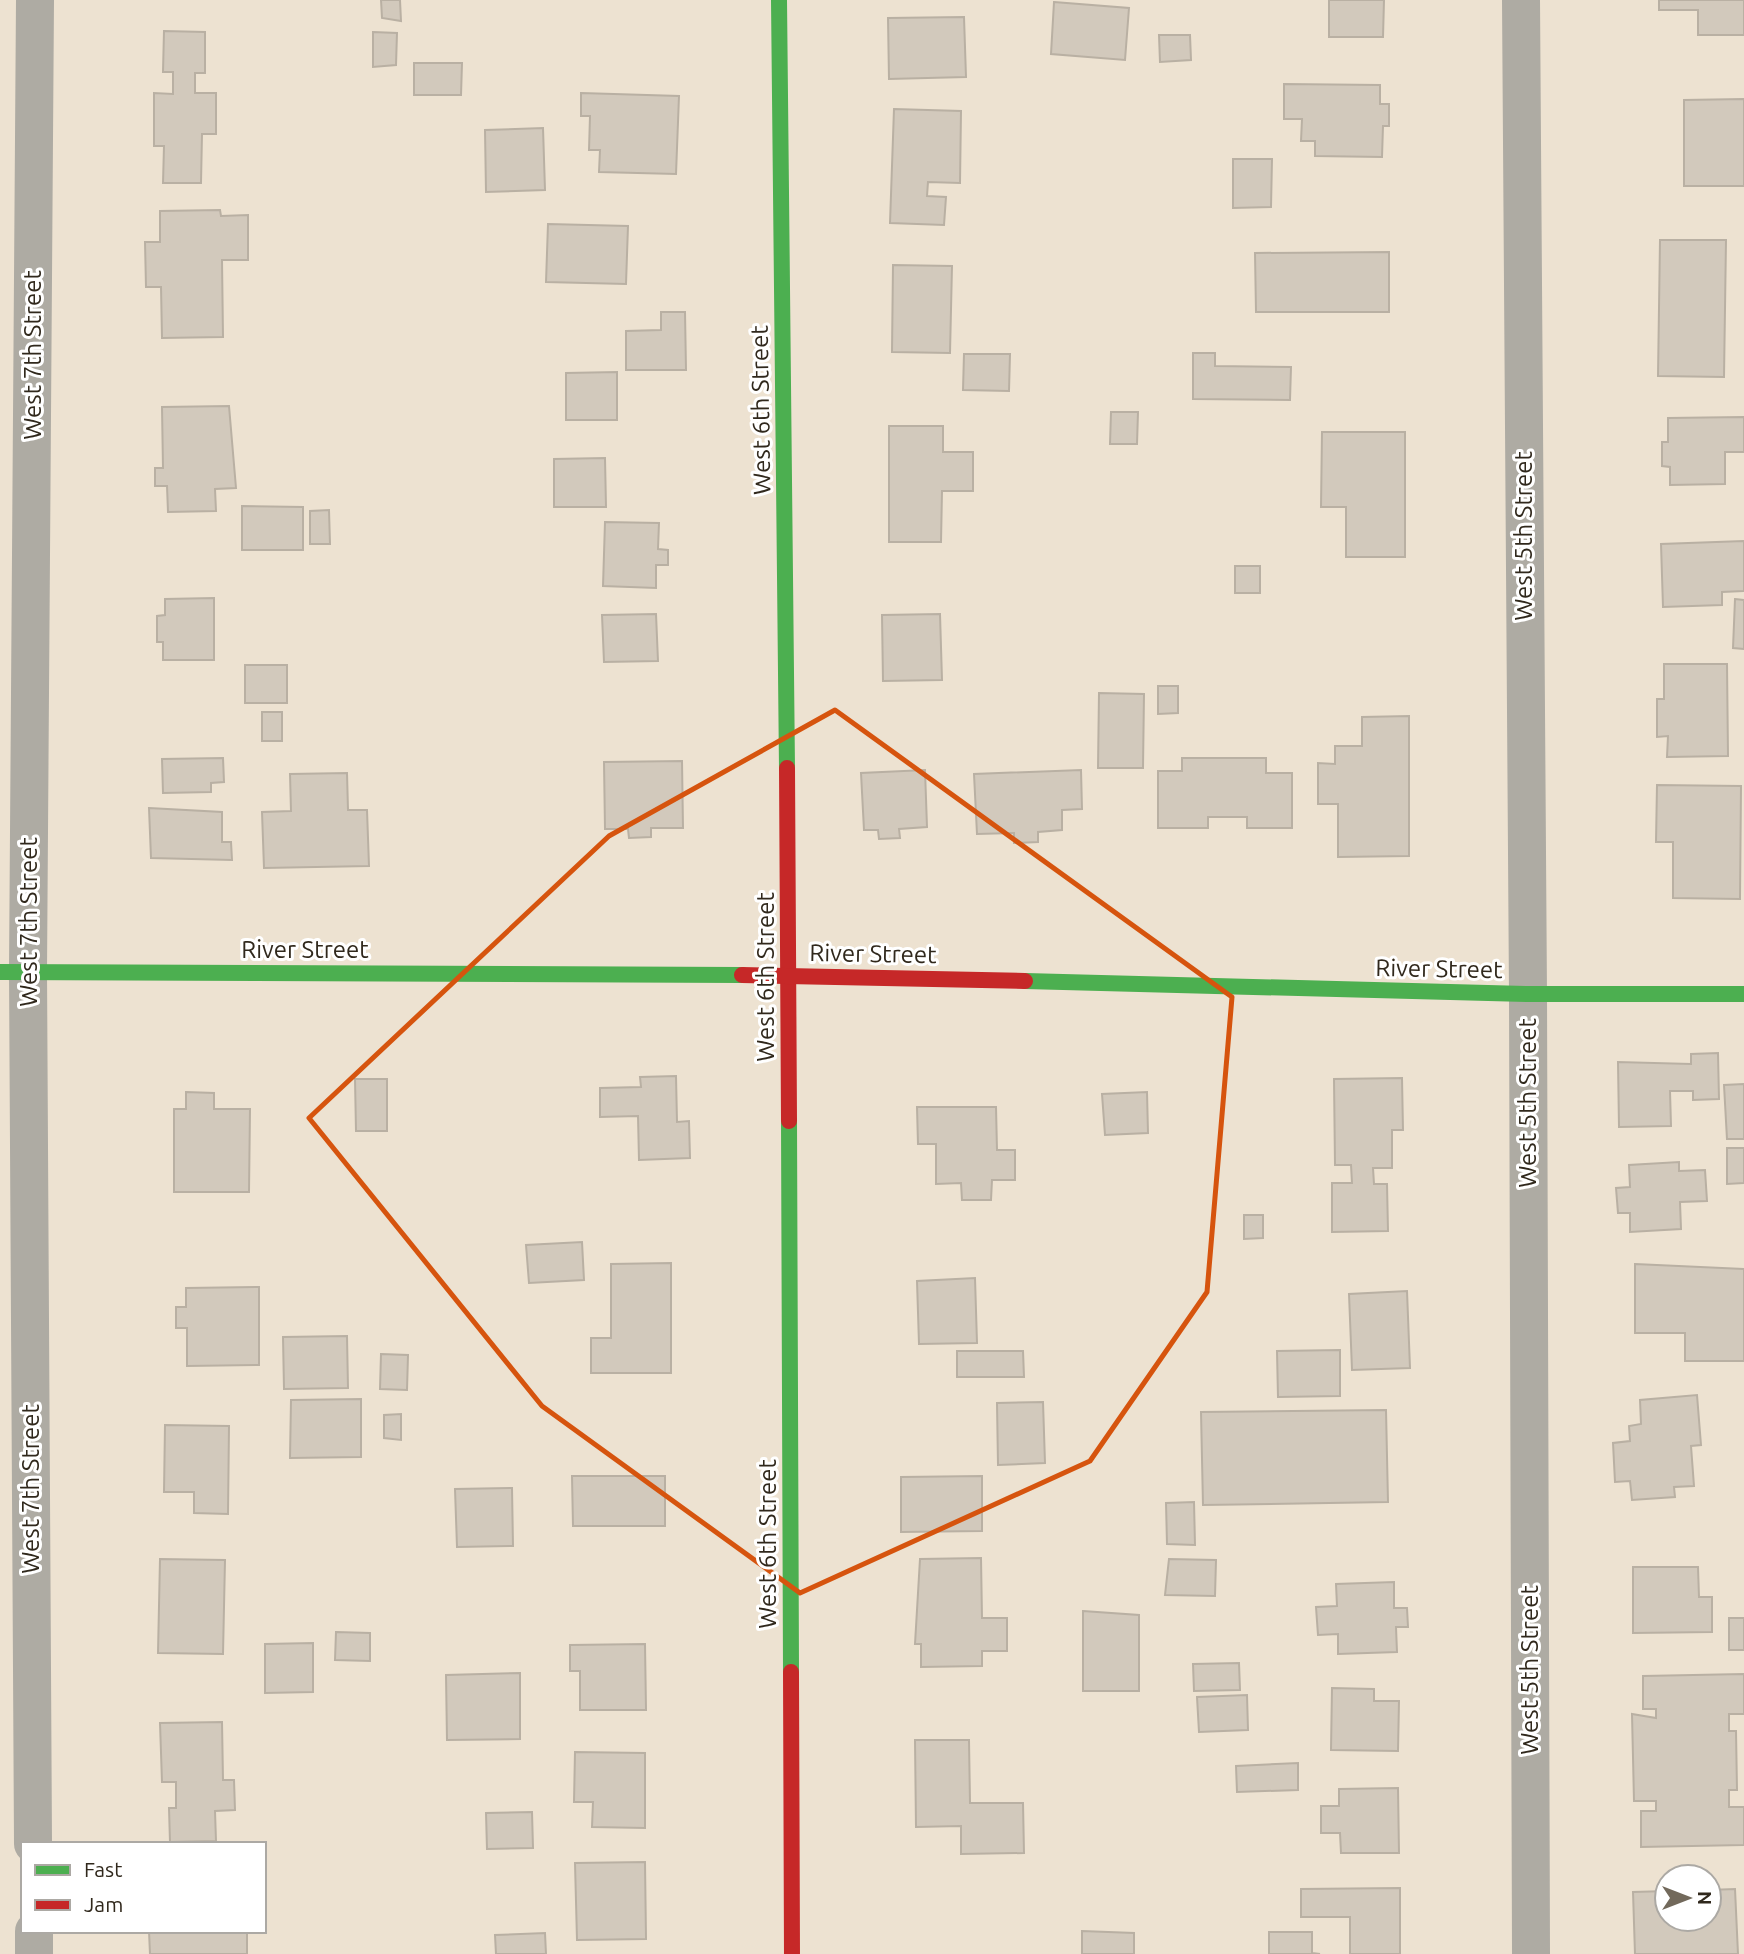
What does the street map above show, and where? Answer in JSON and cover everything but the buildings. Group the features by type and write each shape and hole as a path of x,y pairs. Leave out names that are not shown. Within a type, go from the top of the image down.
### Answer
{"street":[{"name":"West 7th Street","path":"33,1842 14,972 35,0"},
{"name":"West 6th Street","path":"779,0 789,975 792,1954"},
{"name":"West 5th Street","path":"1521,0 1531,1954"},
{"name":"River Street","path":"14,972 789,975 1528,994 1744,995"},
{"path":"34,1933 34,1954"}],"highlighted area":[{"path":"835,710 1232,997 1207,1292 1090,1461 800,1593 542,1406 309,1118 609,836"}],"traffic: fast":[{"path":"779,0 787,768"},
{"path":"0,972 742,975"},
{"path":"1025,981 1528,994 1744,994"},
{"path":"789,1121 791,1672"}],"traffic: jam":[{"path":"787,768 789,1121"},
{"path":"742,975 1025,981"},
{"path":"791,1672 792,1954"}]}
